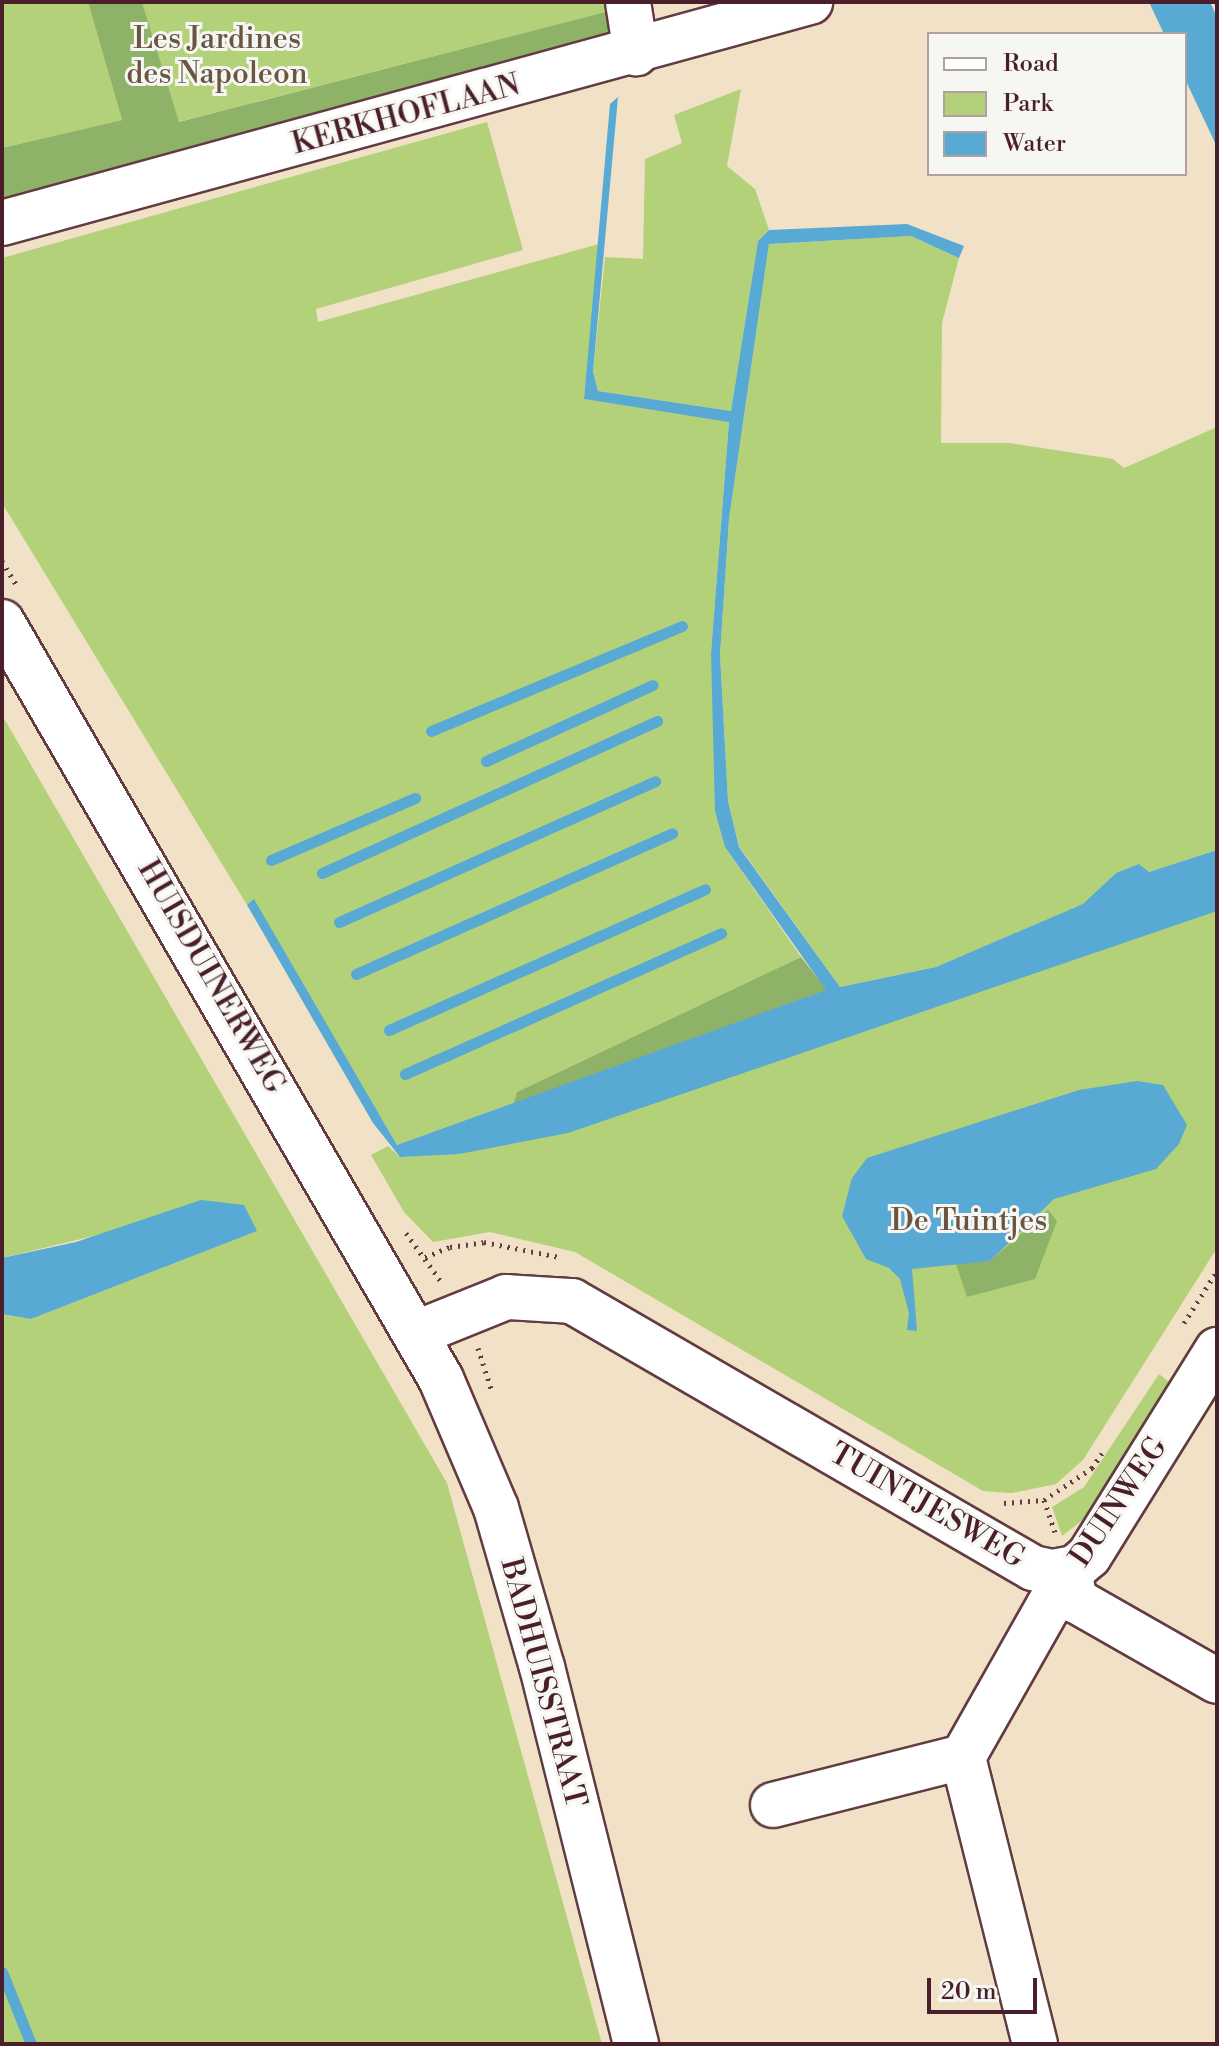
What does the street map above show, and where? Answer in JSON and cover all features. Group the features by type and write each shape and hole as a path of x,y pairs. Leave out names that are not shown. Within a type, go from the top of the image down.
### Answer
{"street":[{"path":"628,2 636,53"},
{"name":"KERKHOFLAAN","path":"2,223 636,53 810,2"},
{"name":"HUISDUINERWEG","path":"2,622 198,923 417,1333"},
{"name":"TUINTJESWEG","path":"417,1333 506,1297 572,1301 1033,1568 1069,1570"},
{"name":"BADHUISSTRAAT","path":"417,1333 496,1508 542,1667 636,2044"},
{"name":"DUINWEG","path":"1217,1350 1089,1556 1069,1570 1075,1600 1217,1681"},
{"path":"1035,2044 963,1757 1069,1570"},
{"path":"773,1805 963,1757"}],"green space":[{"path":"2,2 88,2 122,120 2,148"},
{"path":"88,2 142,2 179,122 609,11 613,39 2,204 2,148 122,120"},
{"name":"Les Jardines des Napoleon","path":"142,2 607,2 609,11 178,122"},
{"path":"741,89 727,166 755,189 769,230 758,241 731,411 598,391 593,372 605,257 643,259 645,159 682,143 674,115"},
{"path":"487,122 523,250 316,309 318,322 599,244 584,399 729,421 711,653 725,847 801,957 517,1092 513,1105 397,1145 254,900 247,905 2,503 2,258"},
{"path":"911,236 959,258 942,323 941,443 1009,443 1113,459 1124,468 1217,427 1217,850 1149,872 1116,873 1084,904 936,967 840,987 739,846 728,801 720,655 729,519 769,244"},
{"path":"2,715 447,1483 602,2044 2,2044 2,1314 31,1319 257,1231 110,1232 2,1258"},
{"name":"De Tuintjes","path":"1217,899 1217,1248 1083,1460 1056,1484 1012,1493 983,1491 575,1252 490,1232 433,1242 404,1212 371,1155 388,1146 400,1157 426,1155"},
{"path":"801,957 827,990 513,1105 517,1092"},
{"path":"1048,1210 1057,1221 1035,1279 967,1297 956,1264 990,1261"},
{"path":"1159,1374 1173,1385 1093,1512 1062,1536 1052,1507 1084,1487"}],"water":[{"path":"1149,2 1210,2 1217,17 1217,147 1187,83 1187,32 1163,32"},
{"path":"618,97 593,372 598,391 731,411 758,241 769,230 907,224 964,246 959,258 911,236 769,244 729,519 720,655 728,801 739,847 840,987 936,967 1083,904 1116,873 1139,864 1149,872 1217,850 1217,911 568,1133 459,1154 400,1157 373,1123 247,905 254,899 397,1145 826,990 725,847 715,811 711,653 729,422 584,399 610,104"},
{"path":"1137,1081 1163,1085 1187,1125 1179,1144 1156,1169 1054,1199 990,1261 912,1269 917,1331 907,1330 909,1313 900,1279 889,1268 866,1259 842,1216 852,1178 867,1158 1079,1090"},
{"path":"201,1200 244,1205 257,1231 31,1319 2,1314 2,1258 76,1242"}],"waterway":[{"path":"431,731 682,626"},
{"path":"486,761 653,685"},
{"path":"322,873 657,721"},
{"path":"339,922 655,781"},
{"path":"271,860 415,798"},
{"path":"356,974 672,833"},
{"path":"389,1030 705,889"},
{"path":"405,1074 721,933"},
{"path":"2,1972 31,2044"}]}
